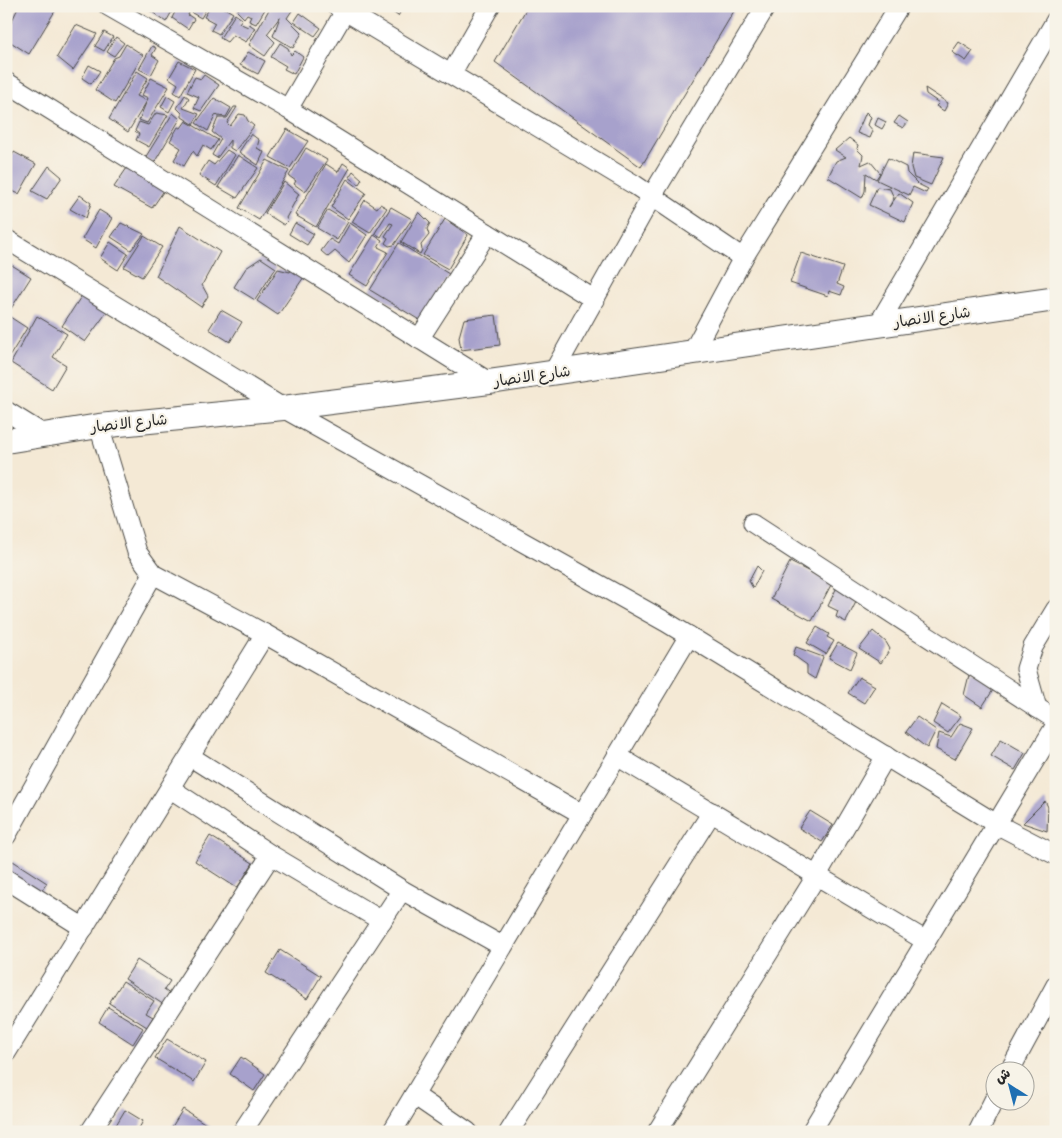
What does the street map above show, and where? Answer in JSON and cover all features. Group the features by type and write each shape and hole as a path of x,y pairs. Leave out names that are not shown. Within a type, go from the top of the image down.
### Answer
{"street":[{"path":"108,6 288,108 595,300"},
{"path":"451,74 490,6"},
{"path":"553,373 652,196 766,6"},
{"path":"692,353 743,258 899,6"},
{"path":"288,108 343,8 652,196 743,258"},
{"path":"878,326 1056,20"},
{"path":"6,82 489,382"},
{"path":"419,339 487,233"},
{"path":"6,239 283,408 689,636 998,824 1056,855"},
{"name":"شارع الانصار","path":"6,441 99,426 283,408 489,382 1056,299"},
{"path":"6,411 43,434"},
{"path":"99,426 137,552 153,574 265,634 582,814"},
{"path":"753,523 1056,720"},
{"path":"6,836 153,574"},
{"path":"1037,708 1026,669 1033,647 1056,609"},
{"path":"6,1053 191,757 265,634"},
{"path":"392,1132 689,636"},
{"path":"811,1132 1056,725"},
{"path":"617,756 926,940"},
{"path":"657,1132 817,875 886,756"},
{"path":"191,757 402,890 502,946"},
{"path":"171,789 271,855 382,921"},
{"path":"509,1132 712,812"},
{"path":"90,1132 271,855"},
{"path":"6,879 84,928"},
{"path":"242,1132 402,890"},
{"path":"1016,1060 1055,990"},
{"path":"414,1095 468,1132"},
{"path":"978,1132 989,1110"}],"building":[{"path":"6,6 12,8 6,17"},
{"path":"19,6 58,6 29,54 6,39 6,33"},
{"path":"149,6 175,6 166,22 148,9"},
{"path":"178,6 192,6 188,15 194,19 188,29 172,18"},
{"path":"197,6 208,6 201,18 192,13"},
{"path":"211,6 221,6 233,13 219,34 211,30 215,23 204,17"},
{"path":"241,6 267,6 256,24 249,21 251,16 247,14 244,18 237,11"},
{"path":"271,6 295,6 287,18 302,33 293,48 273,36 280,17 267,34 275,42 265,56 249,45"},
{"path":"384,6 404,6 398,16"},
{"path":"528,6 737,6 641,167 495,62"},
{"path":"300,13 321,28 315,36 294,22"},
{"path":"235,14 242,19 239,23 248,27 249,24 255,28 246,42 233,35 227,42 220,38"},
{"path":"76,25 97,34 73,70 57,57"},
{"path":"104,32 113,37 104,51 95,46"},
{"path":"116,37 124,43 114,56 107,52"},
{"path":"959,42 973,51 966,61 952,52"},
{"path":"280,43 288,48 291,55 295,51 303,57 294,74 284,69 286,66 271,57"},
{"path":"126,44 143,55 115,103 95,90 114,58 119,56"},
{"path":"152,46 156,48 152,55 159,60 151,75 139,69"},
{"path":"248,52 265,61 258,74 240,65"},
{"path":"179,61 195,69 180,96 174,92 178,84 169,78"},
{"path":"89,65 100,71 91,84 82,78"},
{"path":"137,71 148,78 137,96 147,101 128,132 109,119"},
{"path":"204,75 219,85 201,111 194,108 199,97 187,92 195,77 201,79"},
{"path":"151,78 169,87 147,123 139,120 148,98 142,95"},
{"path":"925,88 948,103 944,111 936,106 939,103 926,94"},
{"path":"185,95 189,98 183,108 199,114 193,124 182,117 182,113 177,108"},
{"path":"167,96 175,101 169,112 161,107"},
{"path":"214,98 231,108 226,117 216,114 208,131 196,123"},
{"path":"234,107 237,107 227,123 230,126 239,114 245,115 254,126 235,151 230,148 230,140 217,158 212,155 221,139 212,132 218,118 227,118"},
{"path":"866,112 871,117 868,125 873,131 870,138 857,133"},
{"path":"156,113 168,115 149,147 136,140 139,134 135,131 139,122 148,125"},
{"path":"173,113 180,119 154,163 145,158"},
{"path":"899,116 908,122 903,128 894,123"},
{"path":"878,118 886,122 882,129 875,125"},
{"path":"186,121 218,140 211,150 203,145 197,156 193,151 184,166 174,160 181,148 170,141 178,127 181,128"},
{"path":"287,129 308,141 290,168 270,157"},
{"path":"251,134 259,140 257,148 264,152 258,165 239,152"},
{"path":"849,138 858,145 857,149 863,155 861,165 870,161 880,173 876,179 866,173 865,191 862,198 828,177 836,161 846,157 835,150"},
{"path":"306,148 327,160 305,192 294,184 296,181 289,176"},
{"path":"227,150 235,155 216,186 199,175 208,161 214,165"},
{"path":"14,152 36,164 19,194 6,188 6,166"},
{"path":"913,153 944,157 931,185 914,178 911,167"},
{"path":"238,155 258,168 237,198 218,187"},
{"path":"888,158 906,167 907,173 918,184 928,189 926,193 913,187 909,195 877,180"},
{"path":"267,160 289,171 259,220 239,208"},
{"path":"343,163 350,168 316,227 295,215 326,164 338,172"},
{"path":"129,165 165,189 152,208 114,187"},
{"path":"49,166 62,177 47,199 32,191"},
{"path":"353,171 362,179 359,184 349,177"},
{"path":"347,179 366,193 348,219 331,207"},
{"path":"284,182 299,194 286,218 288,221 284,225 265,213"},
{"path":"877,187 890,189 894,198 889,207 899,193 913,203 905,222 869,205"},
{"path":"80,195 91,203 86,218 70,209"},
{"path":"365,200 377,208 380,204 387,208 370,233 352,222"},
{"path":"391,207 412,219 394,245 389,246 385,243 388,238 385,236 393,224 390,223 381,237 375,233"},
{"path":"99,210 112,218 96,248 82,239"},
{"path":"328,210 348,222 337,240 317,228"},
{"path":"419,212 430,223 427,229 429,235 421,245 422,250 420,254 401,242"},
{"path":"445,219 468,235 448,269 423,255"},
{"path":"121,223 144,234 131,250 111,237"},
{"path":"295,223 314,234 307,245 289,234"},
{"path":"350,223 367,235 349,263 335,251 328,257 321,251 330,239 338,244"},
{"path":"180,226 220,252 202,285 208,296 201,307 156,276"},
{"path":"374,235 382,240 378,247 388,252 367,286 349,275"},
{"path":"144,236 162,247 142,277 124,267"},
{"path":"110,242 128,254 118,270 100,258"},
{"path":"399,243 449,274 421,321 370,290"},
{"path":"801,253 843,267 837,284 844,287 841,295 829,291 828,296 790,283"},
{"path":"261,258 276,268 255,300 234,287 246,268"},
{"path":"7,262 31,277 7,315 27,328 6,362"},
{"path":"293,266 306,274 278,315 257,301 278,269 290,272"},
{"path":"82,295 110,308 85,342 62,326"},
{"path":"221,310 242,322 230,342 209,329"},
{"path":"496,315 500,345 461,350 459,337 464,319"},
{"path":"37,316 67,334 53,357 66,365 52,389 11,363"},
{"path":"790,562 832,583 812,621 771,599"},
{"path":"757,566 762,571 753,588 749,581"},
{"path":"837,587 858,598 846,622 836,617 838,611 828,606"},
{"path":"817,627 829,634 827,637 834,641 826,654 807,643"},
{"path":"873,631 886,642 890,649 881,663 859,649"},
{"path":"838,643 857,653 850,669 829,658"},
{"path":"796,647 823,657 815,679 807,674 807,665 793,655"},
{"path":"970,671 995,687 982,707 964,695"},
{"path":"859,677 875,686 864,703 848,693"},
{"path":"942,704 961,716 948,733 933,723"},
{"path":"917,717 936,730 927,748 906,732"},
{"path":"960,723 973,728 955,759 936,749 939,733 951,737"},
{"path":"1001,739 1025,753 1015,770 991,756"},
{"path":"1045,801 1048,807 1047,831 1023,823"},
{"path":"810,811 833,825 822,842 799,828"},
{"path":"210,836 253,863 237,888 195,861"},
{"path":"13,861 47,883 37,897 6,871"},
{"path":"280,950 321,976 307,999 266,973"},
{"path":"137,960 170,981 164,990 171,995 164,1005 125,979"},
{"path":"123,981 154,1001 146,1013 153,1017 147,1027 109,1003"},
{"path":"108,1007 143,1028 133,1044 99,1022"},
{"path":"167,1039 206,1062 194,1082 155,1058"},
{"path":"241,1057 265,1074 254,1091 230,1074"},
{"path":"183,1109 218,1132 173,1132 170,1130"},
{"path":"125,1110 143,1121 137,1132 113,1130"}]}
